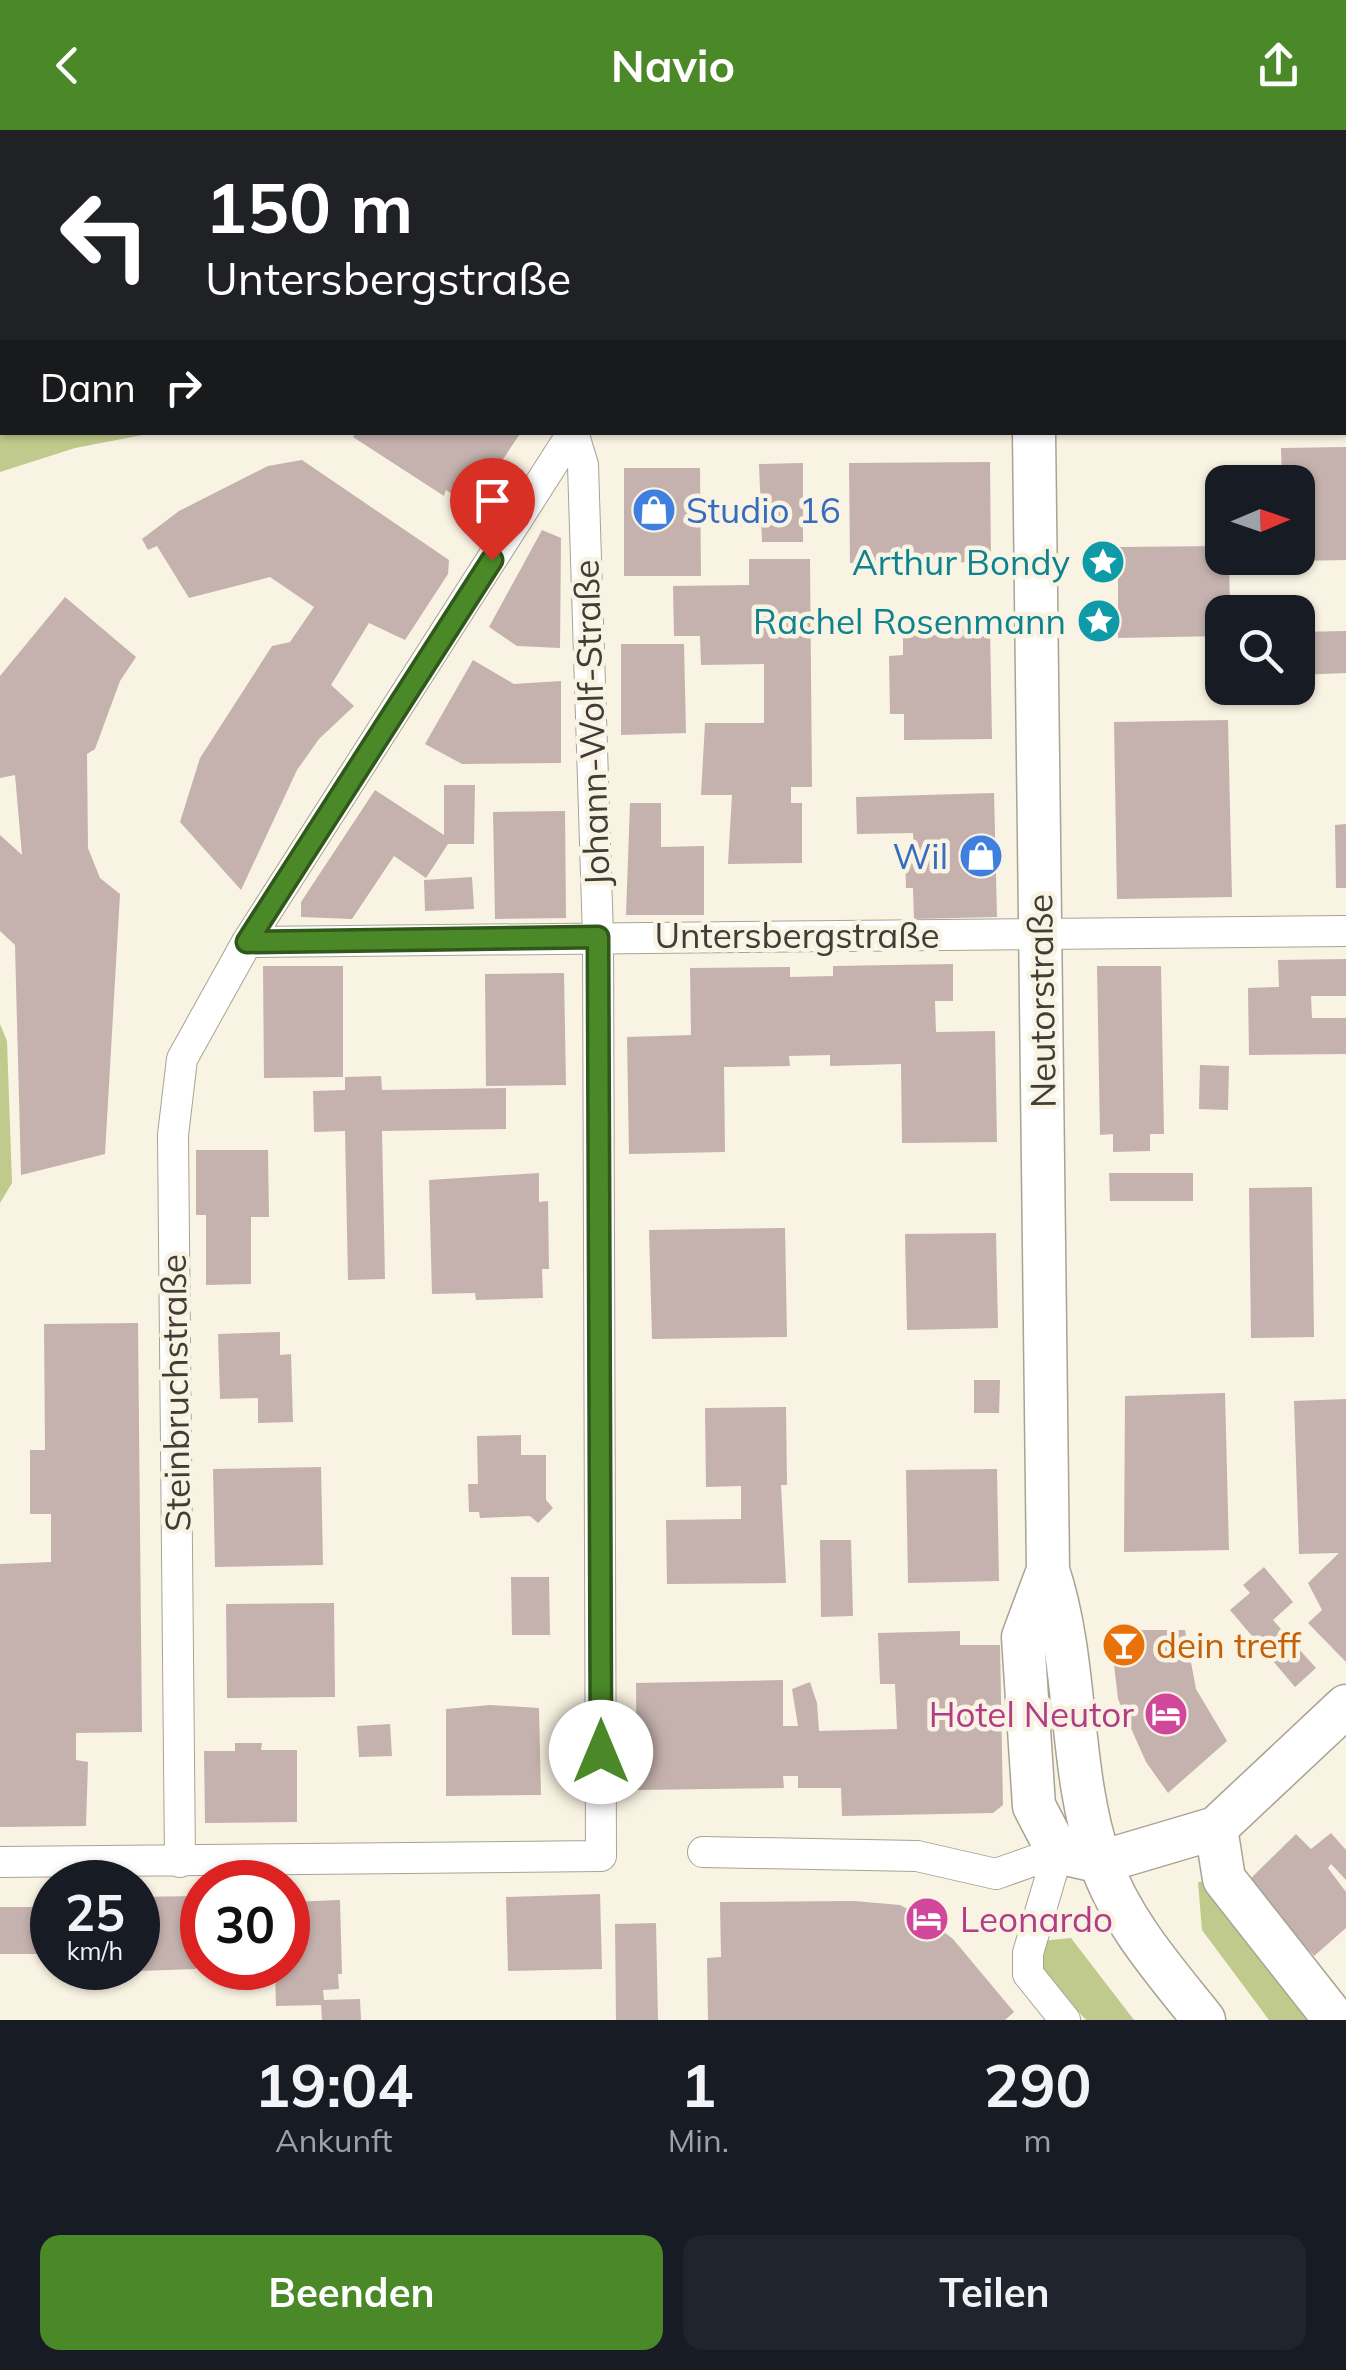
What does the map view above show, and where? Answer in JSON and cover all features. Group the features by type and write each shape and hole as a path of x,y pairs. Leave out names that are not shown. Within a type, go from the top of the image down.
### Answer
{"street":[{"name":"Steinbruchstraße","path":"180,1862 174,1098 182,1059 247,942 571,435"},
{"name":"Johann-Wolf-Straße","path":"310,1860 601,1856 598,937 583,465 574,435"},
{"name":"Neutorstraße","path":"1034,435 1048,1570 1064,1618 1085,1800 1100,1862 1127,1920 1204,2020"},
{"name":"Untersbergstraße","path":"247,942 1346,931"},
{"name":"Neutorstraße","path":"1048,1570 1022,1637 1034,1806 1058,1852"},
{"path":"703,1852 917,1856 996,1874 1058,1852 1100,1862 1216,1828 1346,1706"},
{"path":"1216,1828 1224,1880 1335,2020"},
{"path":"1058,1852 1028,1953 1028,1974 1066,2020"},
{"path":"0,1862 180,1862"}],"green space":[{"path":"0,435 143,435 75,448 0,472"},
{"path":"0,1024 7,1041 12,1183 0,1203"},
{"path":"1198,1882 1207,1882 1321,2020 1269,2020 1202,1930"},
{"path":"1071,1938 1134,2020 1086,2020 1043,1972 1041,1941"}],"building":[{"path":"519,435 498,467 519,480 495,522 446,490 444,496 353,437"},
{"path":"1346,447 1346,560 1315,561 1315,465 1282,465 1281,448"},
{"path":"302,460 449,560 448,574 405,640 369,623 331,685 354,706 319,739 297,770 241,890 180,822 200,758 272,646 290,642 314,607 270,577 189,598 157,546 148,550 142,539 179,511 268,466"},
{"path":"990,462 991,562 850,563 849,463"},
{"path":"803,463 803,542 762,542 759,464"},
{"path":"624,468 700,468 701,576 624,576"},
{"path":"542,530 561,538 560,648 517,646 489,627"},
{"path":"1205,546 1205,575 1229,575 1230,595 1205,595 1205,636 1118,638 1118,547"},
{"path":"749,559 810,559 812,787 791,787 791,803 802,803 802,863 728,864 732,795 701,795 705,723 764,723 764,664 701,665 700,636 674,636 673,586 749,585"},
{"path":"65,597 136,657 120,681 95,749 87,754 88,848 100,878 120,894 105,1154 21,1175 15,945 0,931 0,835 22,855 15,775 0,778 0,676"},
{"path":"990,627 992,739 904,740 904,714 890,714 889,656 903,655 903,629"},
{"path":"1346,631 1346,673 1315,674 1315,632"},
{"path":"621,644 684,644 686,733 621,735"},
{"path":"473,660 514,684 561,681 561,763 462,764 425,744"},
{"path":"1228,720 1232,897 1117,899 1114,722"},
{"path":"444,785 475,785 474,844 448,844 426,878 394,856 352,919 301,917 301,902 375,790 444,835"},
{"path":"994,793 997,917 914,919 913,888 906,888 905,848 914,848 913,833 857,834 856,797"},
{"path":"630,803 661,803 661,847 704,846 704,915 626,915"},
{"path":"565,811 566,918 495,919 493,812"},
{"path":"1346,824 1346,888 1336,888 1335,825"},
{"path":"472,877 474,909 425,911 424,880"},
{"path":"1346,959 1346,996 1311,996 1312,1018 1346,1018 1346,1054 1249,1055 1248,988 1279,987 1278,960"},
{"path":"953,964 953,1001 935,1001 936,1032 995,1031 997,1142 902,1143 901,1064 830,1066 830,1055 789,1056 790,1066 724,1067 725,1152 629,1154 627,1037 691,1035 690,968 790,967 790,977 833,976 833,966"},
{"path":"263,966 343,966 343,1077 264,1078"},
{"path":"1097,966 1161,966 1164,1134 1150,1134 1150,1151 1113,1152 1113,1134 1100,1135"},
{"path":"564,973 566,1085 486,1086 485,974"},
{"path":"1200,1065 1229,1066 1228,1110 1199,1109"},
{"path":"381,1076 382,1090 506,1088 506,1129 382,1131 385,1279 348,1280 345,1131 314,1132 313,1091 345,1090 345,1077"},
{"path":"196,1150 268,1150 269,1217 251,1217 251,1284 206,1285 206,1215 196,1215"},
{"path":"539,1173 539,1202 548,1201 549,1269 542,1269 543,1298 476,1300 475,1293 432,1294 429,1180"},
{"path":"1109,1173 1193,1173 1193,1201 1110,1201"},
{"path":"1312,1187 1314,1337 1251,1338 1249,1188"},
{"path":"785,1228 787,1337 652,1339 649,1230"},
{"path":"996,1233 998,1328 907,1330 905,1234"},
{"path":"138,1323 142,1732 76,1733 76,1760 88,1762 86,1826 0,1827 0,1564 51,1562 51,1514 30,1514 30,1450 45,1450 44,1324"},
{"path":"280,1332 280,1355 291,1354 293,1422 258,1423 258,1398 220,1399 218,1334"},
{"path":"974,1380 1000,1380 999,1413 974,1413"},
{"path":"1225,1393 1229,1550 1124,1552 1125,1396"},
{"path":"1346,1399 1346,1662 1308,1623 1322,1610 1308,1583 1339,1553 1299,1554 1294,1401"},
{"path":"786,1407 787,1485 781,1485 786,1583 667,1584 666,1520 741,1519 741,1486 706,1487 705,1408"},
{"path":"521,1435 521,1455 546,1455 546,1500 553,1508 538,1523 530,1516 480,1518 479,1512 469,1512 468,1484 478,1484 477,1436"},
{"path":"321,1467 323,1565 215,1567 213,1469"},
{"path":"997,1469 999,1581 908,1583 906,1470"},
{"path":"820,1540 851,1540 853,1616 821,1617"},
{"path":"1264,1567 1293,1602 1273,1620 1316,1668 1295,1687 1230,1610 1250,1593 1243,1585"},
{"path":"511,1577 549,1577 550,1635 512,1635"},
{"path":"334,1603 335,1697 227,1698 226,1604"},
{"name":"Hotel Neutor","path":"1110,1630 1185,1630 1196,1689 1227,1741 1168,1793 1146,1762 1118,1699"},
{"path":"960,1631 960,1645 1000,1645 1003,1805 993,1813 842,1816 841,1788 798,1788 798,1776 783,1776 784,1788 637,1790 636,1683 783,1680 783,1726 798,1726 792,1689 810,1682 817,1703 819,1731 897,1729 895,1684 880,1684 878,1633"},
{"path":"490,1705 539,1708 541,1795 446,1796 446,1709"},
{"path":"390,1724 392,1756 359,1757 357,1726"},
{"path":"235,1743 262,1743 261,1750 297,1750 297,1822 205,1823 204,1751 235,1751"},
{"path":"1331,1833 1346,1850 1346,1880 1331,1864 1328,1868 1346,1892 1346,1928 1314,1956 1248,1881 1296,1834 1311,1849"},
{"path":"600,1894 602,1969 508,1971 506,1897"},
{"path":"180,1896 180,1970 160,1970 160,1897"},
{"path":"340,1900 342,1974 338,1974 339,1989 323,1990 324,2000 360,1999 361,2020 322,2020 321,2005 276,2006 276,1990 310,1990 310,1901"},
{"path":"854,1901 900,1905 927,1919 953,1939 1014,2012 1005,2020 708,2020 707,1958 721,1957 720,1902"},
{"path":"0,1907 30,1907 30,1954 0,1954"},
{"path":"656,1923 658,2020 616,2020 615,1924"}],"place":[{"name":"Studio 16","path":"654,510"},
{"name":"Arthur Bondy","path":"1103,562"},
{"name":"Rachel Rosenmann","path":"1099,621"},
{"name":"Wil","path":"981,856"},
{"name":"dein treff","path":"1124,1645"},
{"name":"Hotel Neutor","path":"1166,1714"},
{"name":"Leonardo","path":"927,1919"}],"route":[{"path":"492,560 247,942 598,937 601,1752"}]}
